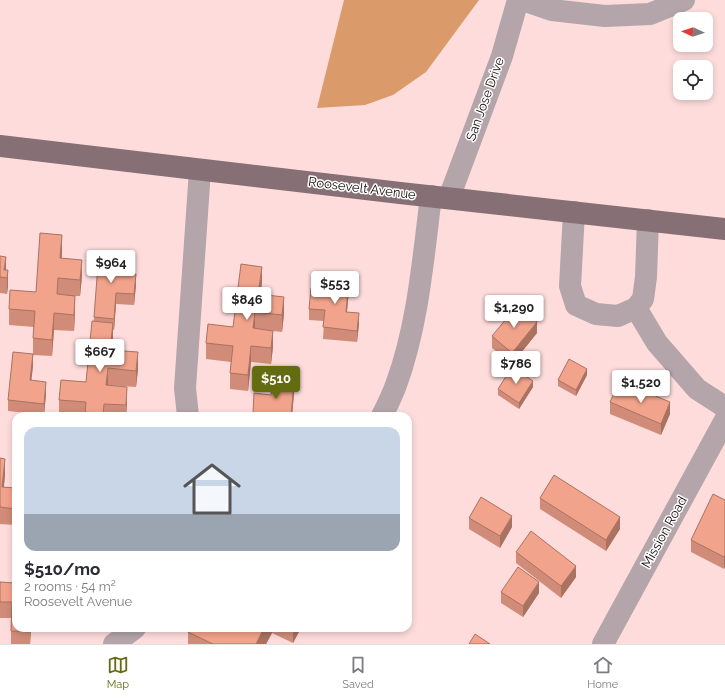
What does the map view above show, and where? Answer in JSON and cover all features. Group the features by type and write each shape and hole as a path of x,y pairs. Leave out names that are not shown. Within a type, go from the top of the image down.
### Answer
{"main road":[{"name":"Roosevelt Avenue","path":"0,146 725,229"}],"street":[{"name":"San Jose Drive","path":"384,412 396,386 410,335 421,278 440,197 502,56 518,0"},
{"path":"523,0 552,10 605,16 650,14 684,0"},
{"path":"188,412 185,388 200,170"},
{"path":"574,212 570,286 576,305 596,314 618,316 636,308 643,299 648,220"},
{"path":"636,308 657,343 697,389 725,407"},
{"name":"Mission Road","path":"602,644 725,420"},
{"path":"114,644 130,632"}],"shaded area":[{"path":"344,0 479,0 426,72 393,95 365,105 317,108"}],"building":[{"path":"40,233 62,235 60,258 82,260 80,280 58,278 57,294 75,296 74,315 54,313 52,340 33,338 35,311 9,309 10,290 36,292"},
{"path":"99,251 120,253 119,272 136,274 134,294 116,293 114,319 94,317"},
{"path":"0,256 6,257 4,270 8,270 7,278 0,277"},
{"path":"241,264 262,267 258,294 284,297 282,315 255,312 253,328 273,331 271,348 251,346 248,375 230,373 233,346 206,343 208,324 233,327"},
{"path":"328,276 349,278 346,312 359,313 357,331 323,327 325,310 309,309 311,288 326,290"},
{"path":"517,306 537,322 512,353 492,336"},
{"path":"92,321 113,323 110,350 138,352 136,371 108,368 106,385 127,387 126,405 104,404 103,412 85,412 86,402 59,400 61,380 86,382"},
{"path":"13,352 33,354 30,380 46,382 44,404 8,400"},
{"path":"569,359 587,369 576,390 558,380"},
{"path":"512,367 533,381 519,403 498,389"},
{"path":"272,380 294,382 291,412 253,412 254,393 271,395"},
{"path":"618,385 639,395 641,390 670,402 661,424 610,402"},
{"path":"0,458 5,459 2,487 12,488 12,508 0,507"},
{"path":"554,475 620,517 606,540 540,498"},
{"path":"713,494 725,500 724,557 691,540"},
{"path":"481,497 512,516 500,536 469,518"},
{"path":"531,531 576,566 561,586 516,552"},
{"path":"518,567 539,582 523,606 501,592"},
{"path":"0,582 12,583 12,602 0,602"},
{"path":"12,602 12,631 11,631"},
{"path":"188,632 262,632 256,644 213,644"},
{"path":"475,634 490,644 469,644"}]}
